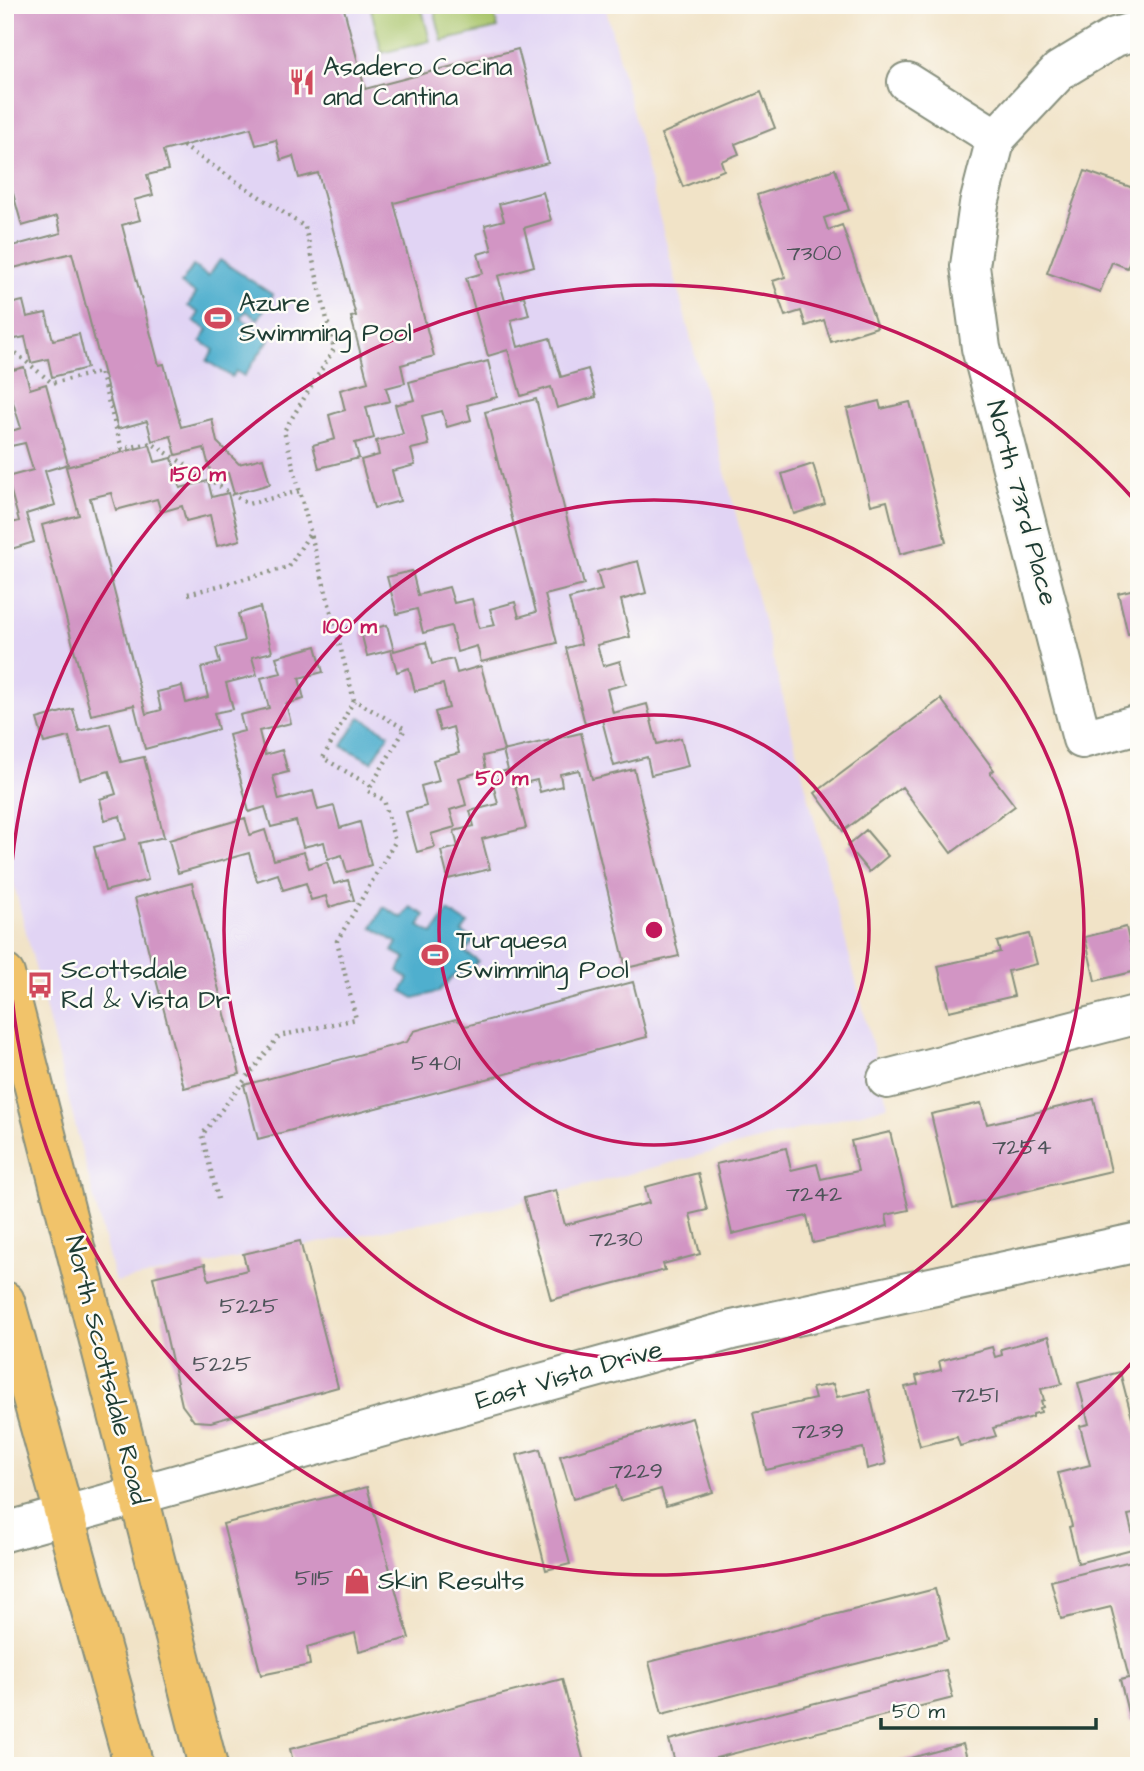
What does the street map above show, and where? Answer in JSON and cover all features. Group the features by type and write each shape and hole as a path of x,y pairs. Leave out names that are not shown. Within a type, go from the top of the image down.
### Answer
{"main road":[{"name":"North Scottsdale Road","path":"5,974 208,1766"},
{"path":"5,1301 134,1766"}],"street":[{"path":"907,82 996,138 1059,71 1115,37 1139,30"},
{"name":"North 73rd Place","path":"996,138 979,204 970,266 981,348 1082,739 1139,724"},
{"path":"887,1079 1139,1014"},
{"name":"East Vista Drive","path":"5,1532 732,1330 1139,1241"}],"path":[{"path":"183,146 305,227 334,349 284,431 354,700 323,758 371,786"},
{"path":"5,344 52,383 100,372 122,449 150,443 248,504 300,491"},
{"path":"188,594 289,567 310,533"},
{"path":"218,1199 202,1135 279,1036 356,1020 337,941 395,842 384,800 368,791 405,729 354,700"}],"shaded area":[{"path":"5,5 605,5 888,1106 499,1208 115,1282 5,849"}],"green space":[{"path":"370,5 421,5 430,41 382,53"},
{"path":"433,5 492,5 498,28 442,41"}],"water":[{"name":"Azure Swimming Pool","path":"220,260 273,295 258,319 246,311 241,318 270,338 244,376 236,371 232,377 207,361 214,350 201,341 208,330 194,321 199,313 188,306 196,294 181,284 193,266 208,276"},
{"path":"360,717 389,734 372,762 342,746"},
{"name":"Turquesa Swimming Pool","path":"384,907 402,918 410,907 425,915 419,926 433,934 448,911 468,924 462,932 474,940 465,952 478,961 466,975 456,973 438,992 414,998 402,991 409,979 398,971 406,958 392,951 397,943 372,927"}],"building":[{"path":"5,5 343,5 365,89 518,49 548,163 394,203 434,356 401,365 405,383 386,388 390,401 366,407 374,438 355,443 359,458 319,468 313,445 335,439 329,415 345,410 340,390 368,382 351,317 356,316 318,173 299,178 293,156 281,160 276,140 256,145 251,128 163,151 168,170 147,175 153,195 134,200 140,220 122,225 159,365 164,364 181,427 212,419 217,442 239,464 263,458 270,484 234,494 228,473 212,477 204,448 176,455 171,436 152,441 147,421 118,429 72,253 6,270 5,248 61,233 57,216 22,226 5,164"},
{"path":"761,92 775,128 735,144 739,154 721,161 724,170 683,187 661,134"},
{"path":"835,169 849,210 824,218 828,230 842,225 877,327 831,342 824,320 806,326 801,311 785,316 773,281 785,277 757,195"},
{"path":"1085,171 1139,190 1139,235 1127,268 1112,262 1100,292 1047,273"},
{"path":"543,192 551,220 524,228 534,266 498,276 505,301 524,296 529,315 511,320 518,347 550,338 561,377 588,369 596,397 557,408 551,387 521,396 508,350 488,356 466,278 483,273 478,254 492,250 485,225 504,220 499,204"},
{"path":"23,301 27,317 46,313 53,340 79,334 87,368 52,377 48,359 31,363 25,337 5,341 5,305"},
{"path":"5,346 13,370 24,367 30,389 46,384 68,464 45,471 55,505 26,514 34,542 5,551 5,525 19,521 7,477 33,470 25,443 11,446 8,432 21,428 12,399 5,401"},
{"path":"488,361 497,397 467,405 471,420 447,427 442,411 422,416 429,445 411,449 415,465 392,471 400,501 374,508 361,460 379,455 376,441 403,434 395,405 414,400 409,382"},
{"path":"536,399 584,585 545,595 557,643 481,662 477,646 457,652 451,626 423,633 417,609 397,614 387,577 412,571 418,595 449,587 454,603 472,599 479,628 495,625 490,609 515,602 519,617 536,612 485,412"},
{"path":"879,401 881,409 910,402 946,542 900,554 887,501 871,505 847,409"},
{"path":"150,445 155,462 172,458 180,488 208,481 212,497 228,493 240,540 217,546 210,515 186,521 182,506 161,512 157,499 116,510 111,493 90,498 146,714 161,710 157,692 182,686 186,703 208,697 201,668 220,663 216,648 244,641 238,614 260,607 272,652 252,657 257,675 226,683 233,709 214,713 218,729 145,749 134,705 91,715 42,525 79,515 66,467"},
{"path":"813,464 825,504 794,514 782,474"},
{"path":"638,561 646,593 621,600 630,637 597,645 603,666 620,661 626,684 607,689 613,713 647,704 657,744 681,738 688,766 651,775 647,757 614,766 602,720 585,724 566,648 581,644 569,599 602,590 597,572"},
{"path":"1139,588 1139,632 1128,634 1118,593"},
{"path":"387,625 394,651 426,642 432,664 453,659 457,673 481,666 504,751 483,756 486,770 459,778 466,805 450,810 455,827 431,834 435,847 417,852 406,812 426,806 421,786 439,781 433,760 459,753 453,727 440,731 435,712 449,708 443,684 415,691 409,668 397,672 391,650 367,656 361,632"},
{"path":"316,646 323,672 299,678 304,699 286,704 291,723 259,731 265,755 282,750 288,772 273,776 279,800 313,791 318,810 334,806 340,828 360,822 371,865 347,872 342,855 328,859 324,842 303,847 296,821 271,827 265,807 249,812 229,735 244,731 240,715 269,708 261,678 281,673 276,657"},
{"path":"941,699 994,770 990,773 1015,806 951,853 902,787 843,831 815,793"},
{"path":"73,709 79,731 110,723 121,762 144,757 164,837 139,843 148,880 105,891 94,847 126,839 120,816 105,820 100,799 116,794 109,771 80,779 69,737 44,743 37,719"},
{"path":"581,733 592,779 634,769 679,956 626,968 579,770 560,774 562,786 540,792 537,780 515,785 526,828 482,839 490,869 448,879 441,851 458,847 454,831 474,826 470,811 498,804 491,775 508,770 503,751"},
{"path":"245,818 250,835 265,830 274,860 304,852 309,868 327,862 334,884 348,880 354,900 329,907 326,896 311,900 306,883 283,890 278,874 257,881 249,853 178,873 169,840"},
{"path":"866,830 888,856 869,872 847,846"},
{"path":"192,883 240,1074 184,1088 135,898"},
{"path":"1126,927 1136,971 1095,981 1085,937"},
{"path":"1029,934 1037,964 1008,971 1014,996 949,1011 938,966 1000,952 997,942"},
{"path":"633,982 647,1037 258,1139 244,1085 407,1042 414,1031 456,1019 466,1026"},
{"path":"1094,1099 1111,1171 953,1208 931,1114 981,1103 987,1124"},
{"path":"890,1132 909,1210 886,1215 888,1226 813,1243 807,1216 732,1234 716,1164 786,1148 791,1170 817,1164 821,1179 858,1171 851,1141"},
{"path":"698,1173 707,1210 690,1214 700,1254 663,1264 665,1270 551,1300 524,1198 556,1190 565,1225 649,1203 645,1187"},
{"path":"300,1241 338,1387 211,1422 194,1421 182,1405 153,1277 205,1264 209,1280 247,1270 243,1254"},
{"path":"1049,1336 1062,1384 1041,1389 1044,1400 1041,1401 1041,1412 1033,1414 1033,1417 993,1428 996,1436 960,1446 957,1437 920,1446 905,1387 918,1384 916,1376 941,1370 939,1361 992,1347 995,1357 1002,1355 1001,1349"},
{"path":"1120,1372 1139,1445 1139,1513 1128,1515 1136,1548 1078,1563 1069,1527 1072,1526 1058,1473 1090,1465 1080,1426 1089,1424 1078,1383"},
{"path":"833,1384 837,1397 869,1390 886,1464 867,1469 863,1448 766,1470 753,1413 815,1399 812,1388"},
{"path":"692,1418 713,1492 666,1506 661,1489 620,1501 616,1486 573,1499 560,1456"},
{"path":"540,1449 570,1564 546,1570 517,1455"},
{"path":"367,1487 409,1638 359,1651 355,1633 307,1647 310,1665 261,1675 223,1524"},
{"path":"1139,1559 1139,1719 1130,1721 1120,1680 1129,1678 1111,1607 1061,1619 1051,1581"},
{"path":"935,1589 948,1640 662,1714 649,1662"},
{"path":"946,1670 953,1698 676,1766 669,1740"},
{"path":"562,1679 585,1766 294,1766 290,1749"},
{"path":"963,1744 969,1766 884,1765"}],"place":[{"name":"Asadero Cocina and Cantina","path":"302,82"},
{"name":"Azure Swimming Pool","path":"218,318"},
{"name":"Turquesa Swimming Pool","path":"435,955"},
{"name":"Scottsdale Rd & Vista Dr","path":"40,985"},
{"name":"Skin Results","path":"357,1581"}]}
